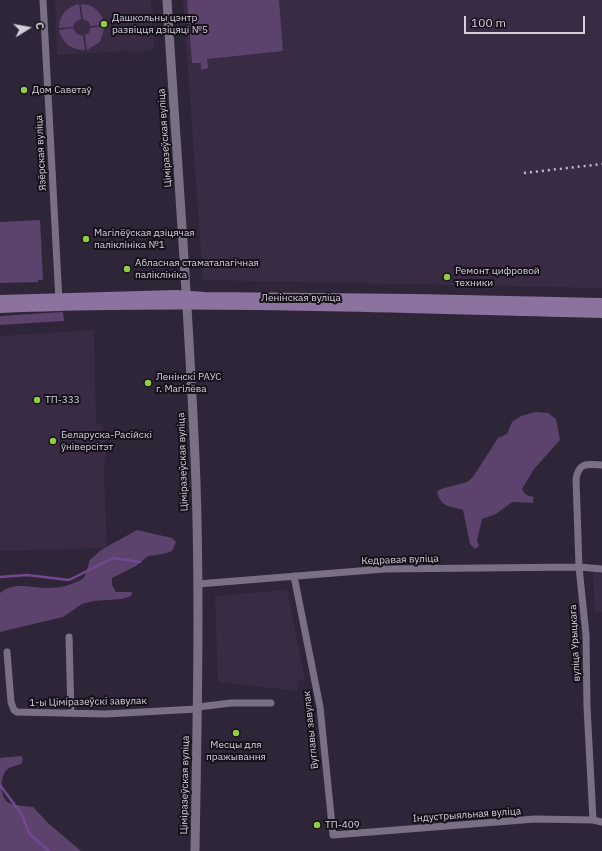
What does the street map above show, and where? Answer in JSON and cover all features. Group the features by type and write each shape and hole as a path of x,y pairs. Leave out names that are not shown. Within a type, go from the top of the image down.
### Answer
{"main road":[{"name":"Ціміразеўская вуліца","path":"167,0 188,300 198,584 198,708 195,851"},
{"name":"Ленінская вуліца","path":"0,300 59,302 414,299 602,303"},
{"name":"Ленінская вуліца","path":"188,300 602,313"},
{"name":"Ленінская вуліца","path":"0,308 59,302"}],"street":[{"name":"Язёрская вуліца","path":"43,0 59,302"},
{"name":"вуліца Урыцкага","path":"593,820 587,707 586,635 579,567 576,479 578,470 581,467 587,464 602,465"},
{"name":"Кедравая вуліца","path":"198,584 384,569 579,567 602,569"},
{"name":"Вуглавы завулак","path":"294,576 320,707 333,835"},
{"path":"69,637 70,713"},
{"name":"1-ы Ціміразеўскі завулак","path":"7,652 11,702 14,710 21,713 106,714 198,708 231,703 271,703"},
{"name":"Індустрыяльная вуліца","path":"333,835 535,819 593,820 602,822"}],"shaded area":[{"name":"Дашкольны цэнтр развіцця дзіцяці №5","path":"55,0 151,0 154,49 132,53 126,51 57,55"},
{"path":"183,0 602,0 602,288 203,280"},
{"path":"187,0 279,0 283,51 207,59 208,68 201,70 201,63 192,63"},
{"path":"79,4 81,19 75,22 73,27 59,28 60,19 64,12 67,9"},
{"path":"81,4 94,7 100,13 105,25 90,26 89,22 83,19"},
{"path":"105,26 100,42 87,50 85,35 89,33 90,28"},
{"path":"73,28 77,34 83,36 85,50 75,49 62,39 59,30"},
{"path":"40,220 43,280 38,280 38,282 0,283 0,222"},
{"path":"63,312 64,321 0,325 0,316"},
{"name":"Беларуска-Расійскі ўніверсітэт","path":"94,330 96,424 102,424 103,434 106,434 104,477 107,548 0,551 0,336"},
{"path":"536,412 548,413 556,419 560,440 534,469 522,489 526,495 534,497 533,503 512,502 496,514 482,519 477,540 479,546 475,549 470,544 463,510 444,504 437,492 441,489 467,482 473,477 498,438 507,434 512,422 521,416"},
{"path":"137,530 172,538 176,542 172,551 148,556 136,566 112,578 112,585 116,592 132,592 131,596 122,599 93,601 82,604 63,617 0,632 0,593 5,589 17,586 53,588 75,583 84,578 90,560 101,550"},
{"path":"593,572 602,573 602,612 595,612"},
{"path":"287,590 305,680 298,681 297,691 218,682 215,596"},
{"path":"21,756 23,759 21,764 8,769 3,775 2,793 6,801 11,804 33,807 48,823 81,851 0,851 0,758"}],"waterway":[{"path":"0,577 27,575 69,580 113,558 140,562"},
{"path":"0,785 22,815 29,833 49,851"}],"railway":[{"path":"524,173 602,164"}],"place":[{"name":"Дашкольны цэнтр развіцця дзіцяці №5","path":"104,24"},
{"name":"Дом Саветаў","path":"24,90"},
{"name":"Магілёўская дзіцячая паліклініка №1","path":"86,239"},
{"name":"Абласная стаматалагічная паліклініка","path":"127,269"},
{"name":"Ремонт цифровой техники","path":"447,277"},
{"name":"Ленінскі РАУС г. Магілёва","path":"148,383"},
{"name":"ТП-333","path":"37,400"},
{"name":"Беларуска-Расійскі ўніверсітэт","path":"53,441"},
{"name":"Месцы для пражывання","path":"236,733"},
{"name":"ТП-409","path":"317,825"}]}
